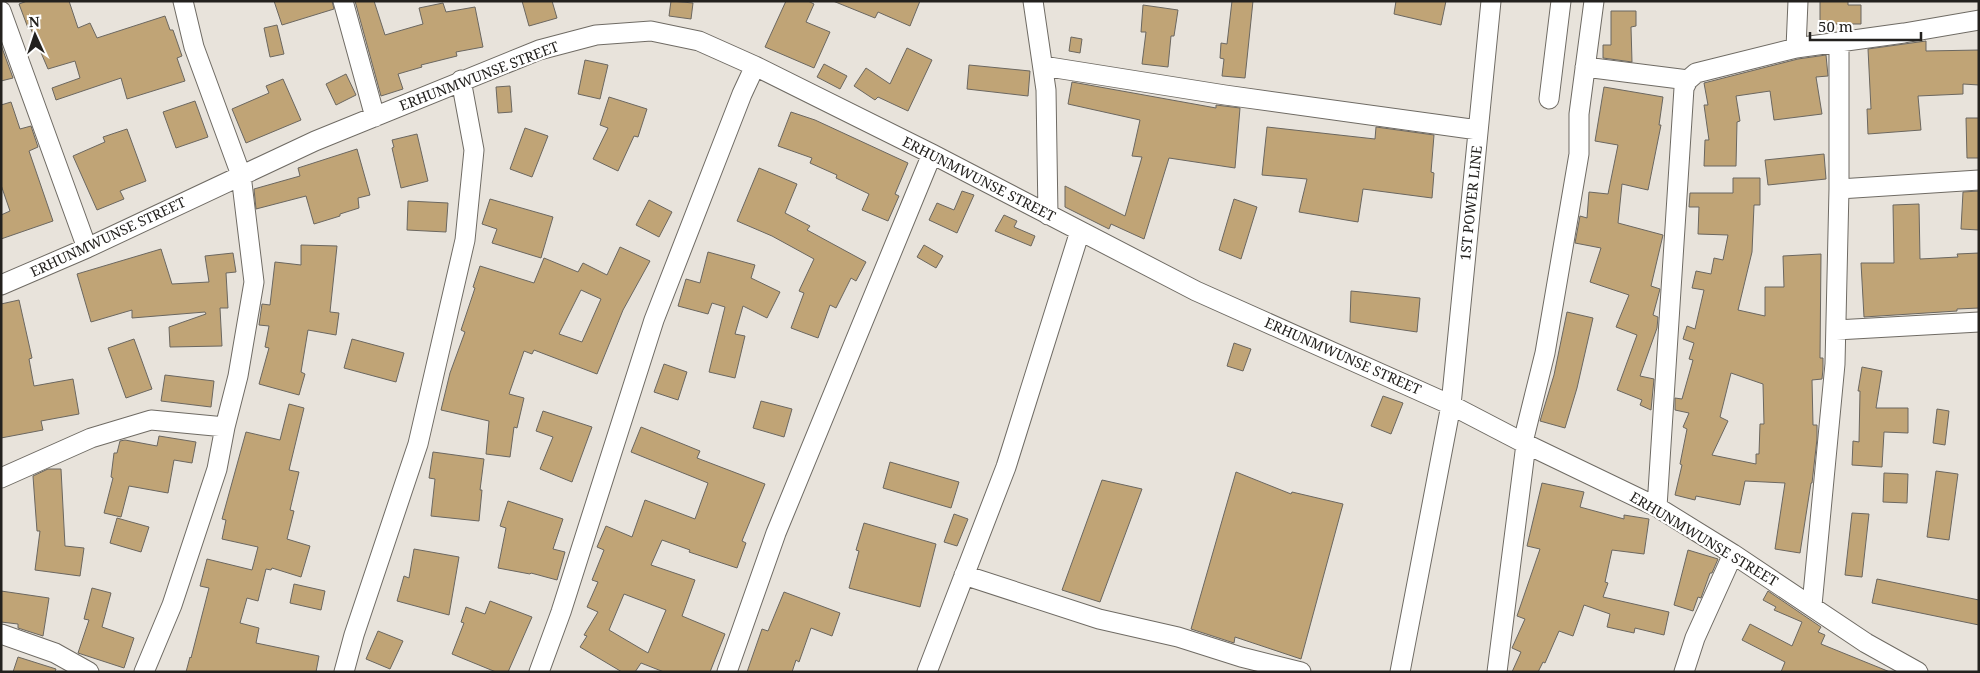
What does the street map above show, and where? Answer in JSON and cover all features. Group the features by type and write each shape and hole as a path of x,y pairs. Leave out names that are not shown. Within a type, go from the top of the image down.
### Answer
{"street":[{"path":"144,672 172,605 216,469 238,376 254,282 241,175 194,48 183,1"},
{"path":"343,1 375,116"},
{"path":"1033,1 1046,90 1048,215"},
{"name":"1ST POWER LINE","path":"1400,672 1451,405 1491,1"},
{"path":"1549,99 1561,1"},
{"path":"1497,672 1525,443 1545,353 1579,154 1579,114 1594,1"},
{"path":"1796,48 1798,1"},
{"path":"1,11 87,248"},
{"path":"1657,507 1683,98 1684,88 1688,80 1696,73 1796,48 1839,43 1979,20"},
{"name":"ERHUNMWUNSE STREET","path":"1,285 87,248 241,175 461,80 539,50 596,34 651,31 699,41 755,66 932,154 1196,291 1451,405 1657,507 1812,605 1866,643 1918,672"},
{"path":"1812,605 1835,364 1839,190 1839,43"},
{"path":"539,672 561,612 654,320 742,94 755,66"},
{"path":"1043,66 1225,95 1478,130"},
{"path":"1585,67 1688,80"},
{"path":"344,672 354,635 418,444 465,240 474,150 461,80"},
{"path":"728,672 776,533 932,154"},
{"path":"1839,190 1979,180"},
{"path":"927,672 1006,467 1080,231"},
{"path":"1836,330 1979,322"},
{"path":"1,478 91,438 151,420 225,427"},
{"path":"1684,672 1695,638 1733,554"},
{"path":"964,575 1099,618 1301,672"},
{"path":"1,634 55,653 89,672"}],"building":[{"path":"27,1 69,1 78,28 90,23 97,38 165,16 170,30 173,30 182,56 177,58 185,81 127,99 121,78 56,100 52,88 80,78 75,61 48,69 30,27 28,28 19,4"},
{"path":"274,1 332,1 334,9 282,25"},
{"path":"355,1 374,1 385,35 423,24 419,8 443,3 446,12 475,7 483,47 456,52 457,56 421,65 422,67 398,74 403,89 381,96"},
{"path":"522,1 552,1 557,18 529,26"},
{"path":"671,1 693,3 691,19 669,16"},
{"path":"786,1 808,1 814,4 806,22 830,32 814,68 765,47"},
{"path":"833,1 920,1 910,26 878,12 875,18"},
{"path":"1232,1 1253,1 1245,78 1222,76 1224,59 1220,58 1221,43 1227,44"},
{"path":"1396,1 1446,1 1441,25 1394,14"},
{"path":"1820,1 1848,1 1848,5 1861,5 1861,24 1820,24"},
{"path":"1143,5 1178,10 1174,36 1171,36 1168,67 1142,64 1146,32 1141,32"},
{"path":"1611,11 1636,11 1636,26 1631,27 1632,62 1603,58 1603,45 1611,45"},
{"path":"277,25 284,54 270,57 264,28"},
{"path":"1071,37 1082,39 1080,53 1069,51"},
{"path":"1926,41 1926,51 1979,50 1979,85 1963,84 1963,94 1918,96 1921,130 1868,134 1867,109 1871,109 1868,49"},
{"path":"1,45 13,78 1,81"},
{"path":"907,48 932,60 908,111 878,97 875,100 854,86 866,68 890,84"},
{"path":"1826,55 1828,76 1816,77 1822,114 1774,120 1770,91 1736,96 1740,121 1737,122 1736,166 1704,166 1705,140 1709,140 1704,105 1708,105 1704,83 1798,59"},
{"path":"585,60 608,65 600,99 578,94"},
{"path":"824,64 847,76 840,89 817,77"},
{"path":"969,65 1030,71 1028,96 967,89"},
{"path":"346,74 356,95 336,105 326,84"},
{"path":"283,79 301,120 246,143 232,109 269,93 266,86"},
{"path":"1072,82 1216,108 1216,105 1240,108 1235,168 1169,158 1144,239 1111,224 1109,229 1065,207 1065,186 1125,216 1142,157 1132,156 1140,120 1068,104"},
{"path":"510,86 512,112 498,113 496,87"},
{"path":"1604,87 1663,97 1659,125 1661,125 1648,190 1622,184 1618,223 1663,235 1651,286 1660,289 1653,315 1658,317 1657,328 1640,376 1654,379 1651,410 1640,405 1642,400 1617,390 1637,335 1616,327 1629,295 1590,282 1601,248 1575,243 1580,216 1587,218 1589,192 1608,194 1618,145 1595,141"},
{"path":"609,97 647,109 638,137 634,136 618,171 593,159 608,128 600,125"},
{"path":"195,101 208,137 176,148 163,112"},
{"path":"11,102 20,129 31,126 38,147 29,151 53,221 1,239 1,215 10,211 1,185 1,105"},
{"path":"791,112 815,120 908,163 895,194 899,196 888,221 862,210 869,194 836,178 837,175 810,163 812,158 778,146"},
{"path":"1966,118 1979,118 1979,158 1967,158"},
{"path":"1267,127 1375,139 1376,127 1434,135 1431,172 1434,173 1432,198 1363,189 1358,222 1299,212 1307,179 1262,175"},
{"path":"525,128 548,136 532,177 510,169"},
{"path":"127,129 146,181 120,191 124,199 97,210 73,156 105,142 103,137"},
{"path":"417,134 428,181 401,188 392,140"},
{"path":"357,149 370,195 358,198 359,208 314,224 306,196 256,209 254,189 300,176 298,168"},
{"path":"1824,154 1826,179 1768,185 1765,160"},
{"path":"759,168 797,184 785,213 810,226 807,230 866,262 856,281 851,278 836,308 830,305 818,338 791,328 804,293 799,291 814,259 772,236 737,221"},
{"path":"1733,178 1760,178 1760,205 1754,205 1752,252 1738,310 1765,316 1765,287 1784,287 1783,256 1821,254 1820,358 1823,358 1823,369 1822,379 1812,380 1813,425 1817,425 1817,439 1812,483 1800,553 1775,549 1785,483 1745,481 1740,505 1696,496 1695,500 1675,495 1682,465 1680,464 1687,429 1683,427 1689,413 1675,410 1675,398 1682,399 1693,360 1689,359 1694,343 1683,339 1687,326 1695,329 1704,290 1692,288 1696,271 1711,274 1714,258 1723,260 1728,235 1698,234 1699,207 1689,207 1690,193 1733,193","holes":["1731,373 1763,384 1764,424 1760,424 1759,454 1756,454 1756,464 1712,455 1728,421 1720,417"]},
{"path":"962,191 974,195 957,233 929,220 937,203 954,210"},
{"path":"1979,191 1979,230 1961,229 1963,192"},
{"path":"490,199 553,217 541,258 492,243 497,229 482,224"},
{"path":"1234,199 1257,207 1241,259 1219,250"},
{"path":"649,200 672,212 659,237 636,225"},
{"path":"408,201 448,203 446,232 407,230"},
{"path":"1919,204 1920,259 1958,257 1957,254 1979,253 1979,308 1864,317 1861,263 1894,263 1893,205"},
{"path":"1004,215 1017,221 1014,227 1035,236 1031,246 995,231"},
{"path":"301,245 337,246 330,312 339,313 336,335 308,330 301,372 305,374 299,395 259,384 269,348 265,347 269,326 259,325 262,304 270,305 275,262 301,265"},
{"path":"924,245 943,256 936,268 917,257"},
{"path":"620,247 650,261 623,310 597,374 534,350 532,354 524,351 509,394 524,398 517,428 514,427 510,457 486,454 489,421 441,410 450,373 465,332 461,330 480,266 534,283 544,258 578,272 583,263 607,275","holes":["581,290 601,299 582,342 559,334"]},
{"path":"161,249 172,284 209,282 205,256 233,253 236,272 226,273 228,308 220,308 222,346 170,347 169,327 206,314 205,312 132,318 132,310 91,322 77,274"},
{"path":"708,252 755,265 751,278 780,292 767,318 743,306 735,334 745,336 735,378 709,372 725,307 712,303 708,314 678,306 686,279 700,283"},
{"path":"1351,291 1420,298 1417,332 1350,322"},
{"path":"19,300 32,358 29,359 34,386 73,379 79,414 41,421 43,430 1,438 1,304"},
{"path":"1567,312 1593,318 1577,388 1565,428 1540,421 1554,375"},
{"path":"134,339 152,389 126,398 108,348"},
{"path":"352,339 404,353 396,382 344,368"},
{"path":"1234,343 1251,349 1243,371 1227,366"},
{"path":"664,364 687,372 678,400 654,392"},
{"path":"1862,367 1882,371 1876,408 1908,408 1908,433 1884,432 1882,467 1852,465 1853,441 1859,442 1860,391 1858,391"},
{"path":"165,375 214,381 211,407 161,401"},
{"path":"1383,396 1403,403 1391,434 1371,426"},
{"path":"761,401 792,409 784,437 753,428"},
{"path":"289,404 304,408 289,470 299,472 290,510 294,511 287,539 310,546 301,577 272,568 271,570 266,569 258,601 247,598 240,623 259,628 256,643 319,656 316,672 186,672 209,588 200,586 207,559 252,570 258,547 222,539 226,520 222,519 246,432 280,440"},
{"path":"1937,409 1949,411 1945,445 1933,443"},
{"path":"543,411 592,427 572,482 540,469 553,437 536,431"},
{"path":"641,427 700,451 697,458 765,484 742,541 746,543 737,568 689,552 690,550 662,540 651,565 695,580 682,616 725,634 710,672 664,672 641,663 635,672 622,672 580,647 587,636 584,635 598,612 587,607 598,582 592,580 604,550 597,547 606,526 632,537 645,500 695,519 708,483 631,452","holes":["624,594 666,610 648,653 609,630"]},
{"path":"159,436 196,442 192,463 174,460 168,493 129,486 121,517 104,513 113,478 111,477 114,453 117,453 120,441 125,440 157,446"},
{"path":"433,452 484,459 479,521 431,516 435,479 429,478"},
{"path":"890,462 959,482 951,508 883,488"},
{"path":"48,469 61,469 65,546 84,548 80,576 35,570 40,531 37,531 33,476"},
{"path":"1936,471 1958,474 1949,540 1927,537"},
{"path":"1236,472 1291,494 1292,492 1343,504 1301,659 1235,637 1234,643 1191,629"},
{"path":"1884,473 1908,474 1907,503 1883,502"},
{"path":"1102,480 1142,489 1100,602 1062,590"},
{"path":"1542,483 1584,492 1580,507 1624,519 1624,515 1649,519 1644,554 1612,550 1605,582 1608,583 1603,597 1669,612 1664,635 1635,628 1634,633 1607,627 1610,614 1584,605 1573,636 1559,631 1545,663 1543,662 1538,672 1512,672 1521,652 1512,648 1525,619 1517,616 1540,549 1527,546"},
{"path":"508,501 563,519 553,549 565,552 557,580 531,573 498,568 506,528 500,526"},
{"path":"1852,513 1869,514 1862,577 1845,575"},
{"path":"954,514 968,519 957,546 944,542"},
{"path":"117,518 149,527 141,552 110,543"},
{"path":"864,523 936,544 920,607 849,588 859,551 856,550"},
{"path":"414,549 459,557 449,615 397,601 404,576 409,578"},
{"path":"1688,550 1718,559 1712,573 1710,573 1701,598 1698,597 1693,611 1674,605"},
{"path":"1877,579 1979,600 1979,625 1872,603"},
{"path":"294,584 325,591 321,610 290,603"},
{"path":"92,588 111,593 102,627 134,638 124,668 78,653 89,620 84,619"},
{"path":"1,591 49,598 43,636 18,628 18,624 1,622"},
{"path":"1768,591 1821,627 1818,632 1825,635 1821,644 1890,672 1781,672 1785,662 1742,640 1750,624 1792,646 1802,622 1774,610 1776,607 1763,600"},
{"path":"784,592 840,613 832,636 811,628 799,662 796,660 792,672 747,672 762,629 768,631"},
{"path":"490,601 532,617 508,672 496,672 452,654 464,623 461,622 466,607 485,614"},
{"path":"378,631 403,641 390,669 366,659"},
{"path":"18,657 56,669 55,672 13,672"}]}
